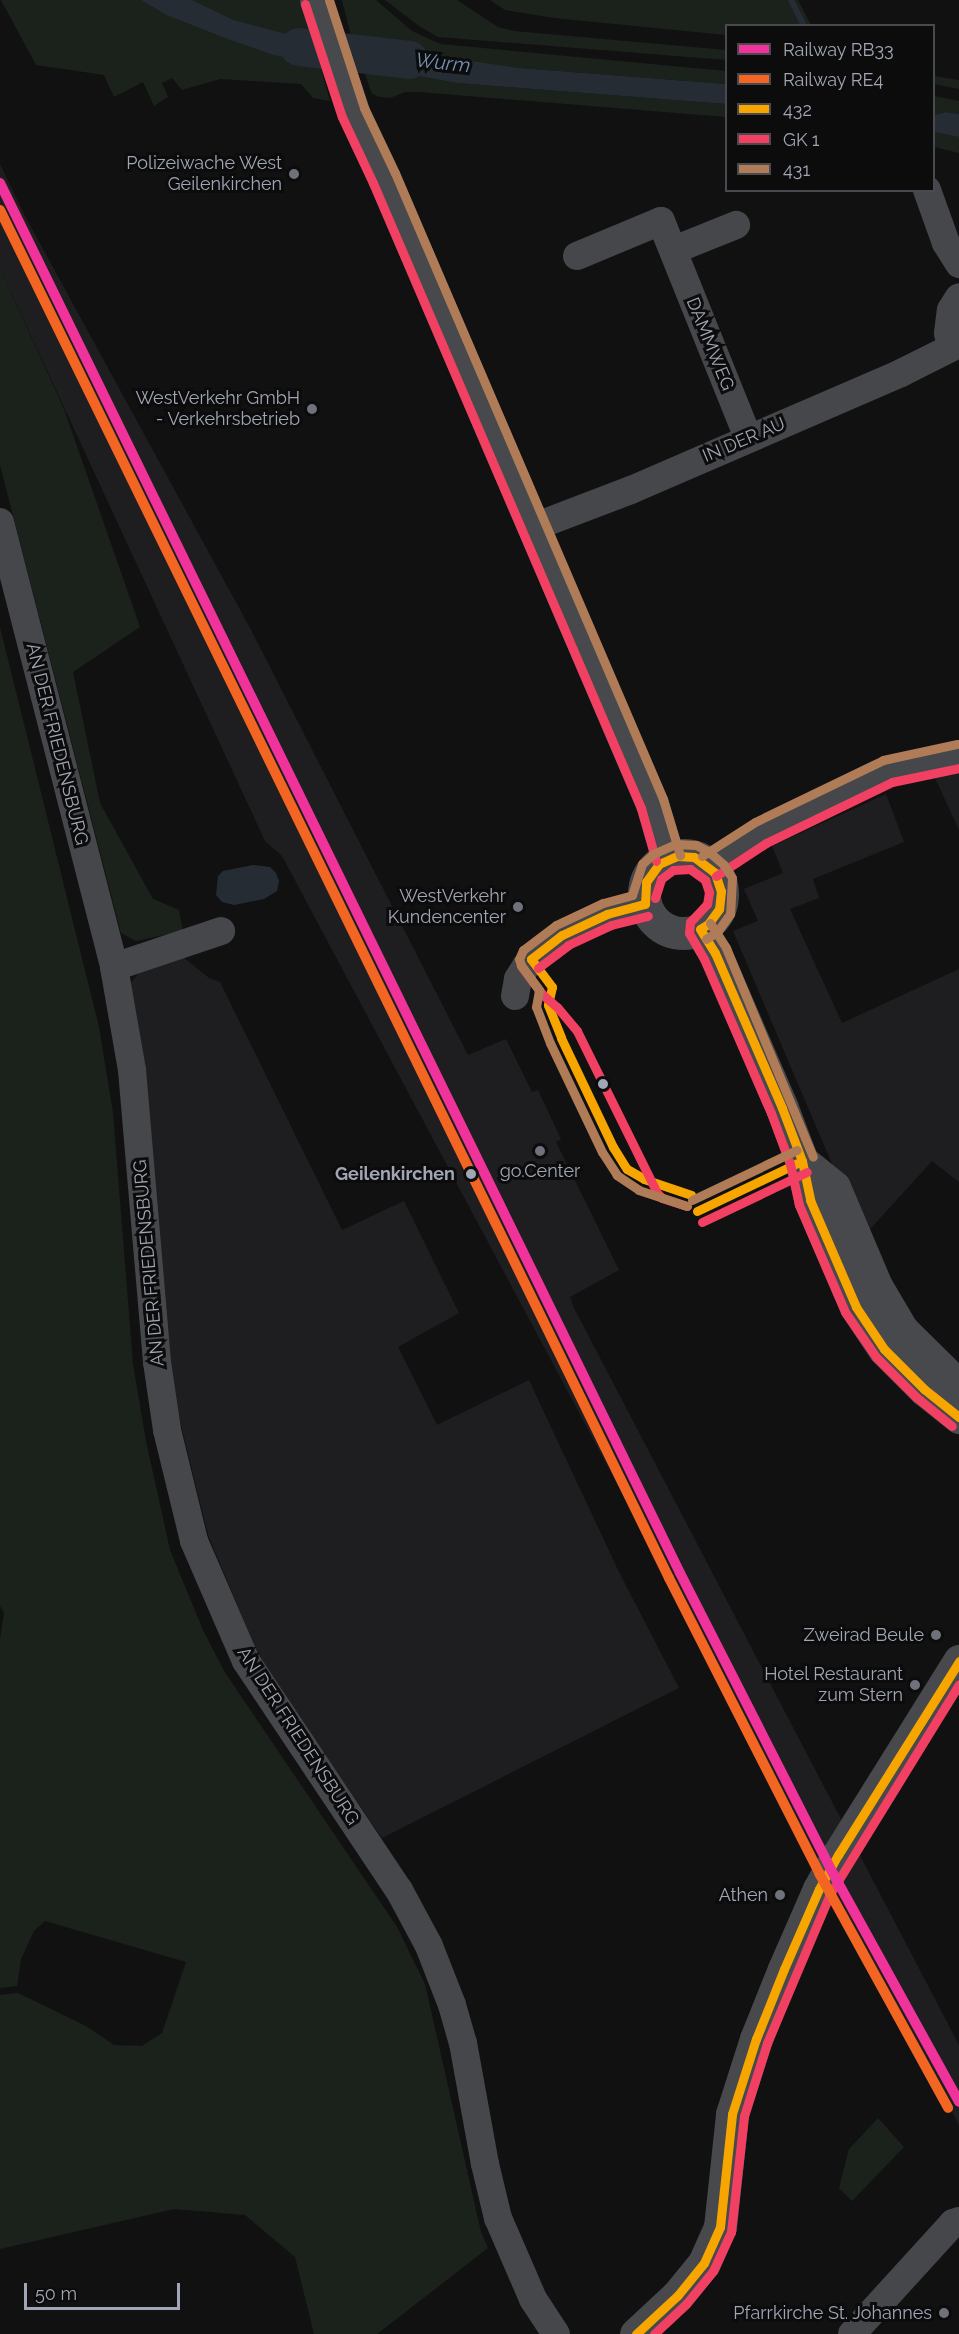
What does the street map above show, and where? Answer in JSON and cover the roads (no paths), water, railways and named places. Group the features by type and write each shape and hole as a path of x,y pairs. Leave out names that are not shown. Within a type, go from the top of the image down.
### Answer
{"main road":[{"path":"318,7 353,112 384,178 652,804 668,858"},
{"path":"694,857 709,866 720,881 721,900 714,917 700,929 680,933 662,927 654,921 645,904 646,882 659,864 668,858 694,857"},
{"path":"700,929 715,953 802,1161 810,1200 856,1307 884,1349 924,1389 959,1417"},
{"path":"802,1161 834,1187 876,1286 902,1330 959,1386"},
{"path":"636,2334 678,2295 704,2263 720,2227 732,2114 756,2039 784,1969 819,1889 846,1840 959,1660"}],"street":[{"path":"928,192 946,243 959,264"},
{"name":"DAMMWEG","path":"577,256 661,221 705,336 748,437"},
{"path":"674,250 736,225"},
{"name":"IN DER AU","path":"534,527 631,490 748,437 894,376 955,346 948,333 951,309 959,297"},
{"name":"AN DER FRIEDENSBURG","path":"0,522 114,967 132,1070 157,1362 167,1430 194,1541 246,1661 399,1890 429,1946 452,2005 463,2043 485,2164 498,2218 533,2299 556,2334"},
{"path":"709,866 760,833 888,771 959,756"},
{"path":"515,996 518,980 531,959 562,935 607,914 645,904"},
{"path":"114,967 221,931"},
{"path":"852,2334 953,2223 959,2221"}],"water":[{"path":"141,0 192,0 234,20 313,41 320,65 273,55 230,40 166,15"},
{"path":"353,44 520,68 725,84 725,104 457,83 362,66"},
{"path":"946,112 959,114 959,137 935,132 935,115"},
{"path":"253,865 270,867 276,873 279,881 277,891 264,899 234,905 222,902 216,895 218,876 223,871"}],"waterway":[{"path":"791,0 803,24"},
{"name":"Wurm","path":"299,47 409,60"}],"rail line":[{"name":"RB33","path":"0,183 680,1573 830,1868 959,2102"},
{"name":"RE4","path":"0,210 669,1578 819,1873 948,2108"}],"place":[{"name":"Polizeiwache West Geilenkirchen","path":"294,174"},
{"name":"WestVerkehr GmbH - Verkehrsbetrieb","path":"312,409"},
{"name":"WestVerkehr Kundencenter","path":"518,907"},
{"name":"go.Center","path":"540,1151"},
{"name":"Geilenkirchen","path":"471,1174"},
{"name":"Zweirad Beule","path":"936,1635"},
{"name":"Hotel Restaurant zum Stern","path":"915,1685"},
{"name":"Athen","path":"780,1895"},
{"name":"Pfarrkirche St. Johannes","path":"944,2313"}]}
